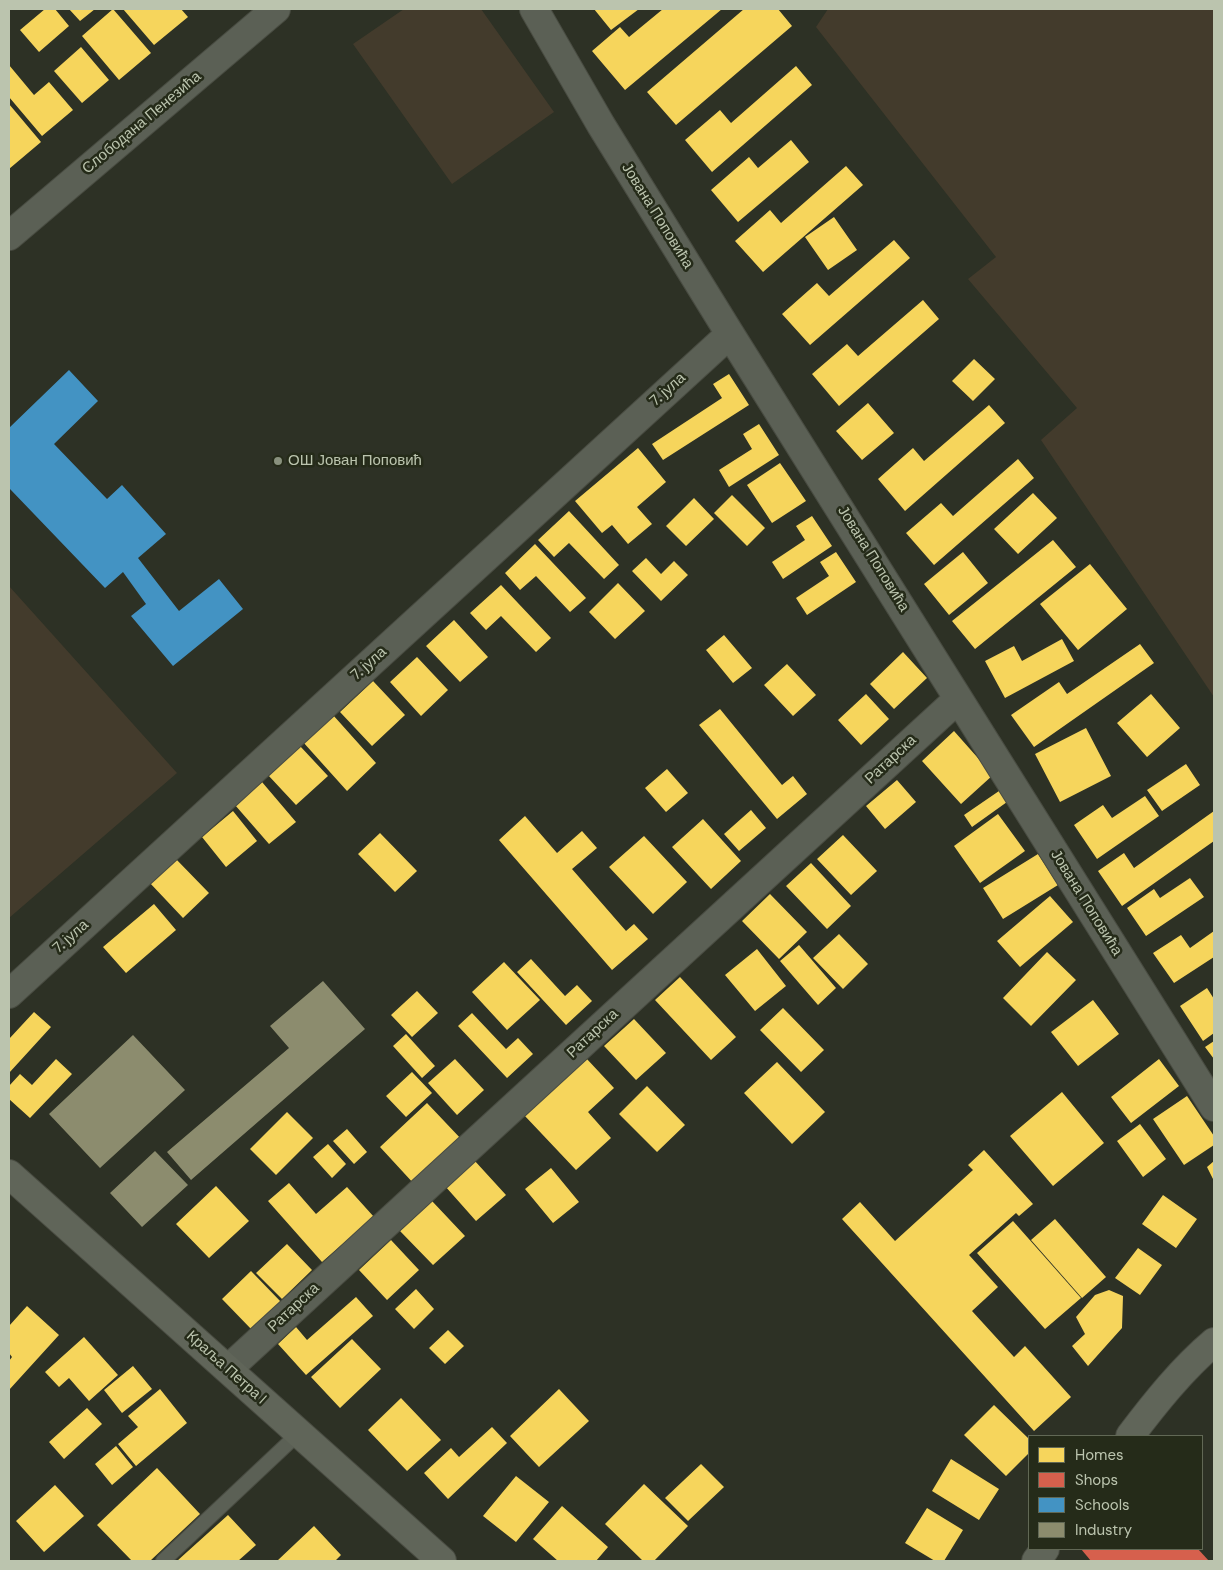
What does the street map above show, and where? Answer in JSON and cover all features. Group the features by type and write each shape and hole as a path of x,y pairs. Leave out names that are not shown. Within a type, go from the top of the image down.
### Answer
{"main road":[{"name":"Краља Петра I","path":"9,1174 442,1561"},
{"path":"1131,1435 1155,1402 1214,1342"},
{"path":"1036,1561 1044,1550"}],"street":[{"name":"Слободана Пенезића","path":"9,236 276,9"},
{"name":"Јована Поповића","path":"534,9 601,125 730,334 918,631 958,699 1214,1107"},
{"name":"7. јула","path":"9,994 730,334"},
{"name":"Ратарска","path":"228,1369 958,699"}],"lane":[{"path":"163,1561 299,1433"}],"shaded area":[{"path":"404,9 481,9 554,112 452,184 353,44"},
{"path":"828,9 1214,9 1214,697 1041,440 1077,408 968,279 996,257 816,27"},
{"path":"9,586 177,773 9,918"}],"building: Homes":[{"path":"45,9 55,9 69,26 39,52 20,30"},
{"path":"69,9 95,9 80,21"},
{"path":"113,9 151,53 119,80 82,36"},
{"path":"123,9 181,9 188,17 154,45"},
{"path":"594,9 639,9 611,30"},
{"path":"663,9 722,9 625,90 592,51 620,27 629,37"},
{"path":"744,9 778,9 792,26 676,125 647,92"},
{"path":"81,47 109,80 82,103 54,71"},
{"path":"9,65 34,95 49,82 73,110 42,136 9,97"},
{"path":"796,66 812,85 712,172 685,140 720,110 731,123"},
{"path":"9,104 41,142 9,169"},
{"path":"791,140 809,162 738,222 711,190 749,157 758,168"},
{"path":"846,166 863,185 763,272 735,241 770,210 781,223"},
{"path":"834,217 857,250 828,270 805,237"},
{"path":"894,240 910,258 810,345 782,314 817,283 829,296"},
{"path":"923,300 939,319 839,406 812,374 847,344 858,356"},
{"path":"974,359 995,379 973,401 952,381"},
{"path":"729,374 749,405 663,460 652,444 722,398 713,384"},
{"path":"868,403 894,433 862,460 836,431"},
{"path":"989,405 1005,423 905,511 878,479 913,448 924,461"},
{"path":"759,424 779,455 729,487 719,470 752,449 743,434"},
{"path":"638,448 666,482 637,507 652,524 628,544 612,525 602,533 575,501"},
{"path":"1018,459 1034,478 934,565 906,533 941,503 953,516"},
{"path":"780,463 806,501 772,523 747,485"},
{"path":"1033,493 1057,518 1018,554 994,529"},
{"path":"732,495 765,528 747,546 714,513"},
{"path":"694,498 714,519 686,546 666,526"},
{"path":"569,511 619,565 604,579 569,543 554,557 538,540"},
{"path":"812,516 832,546 783,579 772,562 805,540 796,526"},
{"path":"1053,540 1076,567 975,649 952,621"},
{"path":"535,544 586,598 570,612 536,576 520,590 505,573"},
{"path":"836,552 856,582 807,615 796,598 829,576 820,562"},
{"path":"963,552 988,583 949,615 924,584"},
{"path":"646,558 661,574 674,561 688,575 661,601 632,571"},
{"path":"1090,564 1127,609 1078,650 1040,604"},
{"path":"618,583 645,611 615,639 589,612"},
{"path":"501,585 551,638 536,652 501,616 486,630 470,613"},
{"path":"454,620 488,657 460,682 426,646"},
{"path":"724,635 752,668 733,683 706,650"},
{"path":"1062,639 1074,661 1005,698 985,661 1014,646 1022,661"},
{"path":"1140,644 1154,663 1034,747 1011,715 1059,682 1067,694"},
{"path":"903,652 927,678 894,709 870,684"},
{"path":"417,657 448,690 421,716 390,682"},
{"path":"787,664 816,695 793,716 764,685"},
{"path":"373,681 405,715 372,746 340,712"},
{"path":"866,694 889,719 861,745 838,720"},
{"path":"1151,694 1180,728 1147,757 1117,723"},
{"path":"720,709 782,785 793,776 807,794 777,819 699,725"},
{"path":"333,715 376,763 347,791 303,742"},
{"path":"1086,728 1111,776 1060,802 1035,754"},
{"path":"954,731 993,775 961,804 922,761"},
{"path":"300,746 328,776 296,805 268,775"},
{"path":"1186,764 1200,785 1162,811 1147,790"},
{"path":"667,769 688,793 666,812 645,788"},
{"path":"897,780 916,802 885,829 866,806"},
{"path":"262,782 296,822 269,844 235,805"},
{"path":"999,791 1007,802 972,827 964,815"},
{"path":"1145,796 1159,816 1097,859 1074,825 1103,805 1112,818"},
{"path":"751,810 766,828 739,851 724,834"},
{"path":"233,811 257,841 226,867 202,837"},
{"path":"1214,811 1214,841 1122,906 1098,871 1124,853 1134,868"},
{"path":"998,814 1025,851 980,883 954,846"},
{"path":"525,816 557,853 582,831 597,848 572,869 626,931 634,924 648,939 612,970 499,840"},
{"path":"703,819 741,861 711,889 672,847"},
{"path":"380,833 417,871 395,892 358,854"},
{"path":"843,835 877,871 851,895 817,859"},
{"path":"644,836 687,882 653,914 609,867"},
{"path":"1038,854 1058,885 1003,919 983,888"},
{"path":"175,858 209,893 183,918 149,882"},
{"path":"811,863 851,906 827,929 786,886"},
{"path":"1190,878 1204,897 1146,936 1127,908 1154,889 1160,898"},
{"path":"770,894 807,932 779,959 742,921"},
{"path":"1050,896 1073,922 1020,967 997,941"},
{"path":"154,904 176,930 126,973 103,947"},
{"path":"1214,931 1214,957 1174,983 1153,953 1181,935 1190,948"},
{"path":"839,934 868,964 843,989 813,958"},
{"path":"799,945 836,988 818,1005 780,961"},
{"path":"757,949 786,986 755,1011 725,975"},
{"path":"1047,952 1076,980 1031,1026 1003,998"},
{"path":"531,959 565,996 577,985 592,1001 566,1025 517,972"},
{"path":"504,962 540,1000 507,1030 472,992"},
{"path":"680,977 736,1037 711,1060 655,1000"},
{"path":"1207,988 1214,999 1214,1033 1203,1041 1180,1006"},
{"path":"417,991 438,1013 412,1037 391,1015"},
{"path":"1093,1000 1119,1034 1078,1066 1051,1032"},
{"path":"783,1008 824,1050 801,1072 760,1030"},
{"path":"34,1012 51,1027 9,1073 9,1039"},
{"path":"472,1013 506,1049 518,1038 533,1054 507,1078 458,1026"},
{"path":"634,1019 666,1053 636,1080 604,1046"},
{"path":"406,1034 435,1066 422,1078 393,1046"},
{"path":"1214,1041 1214,1059 1205,1047"},
{"path":"586,1058 614,1088 588,1112 611,1138 576,1170 524,1115"},
{"path":"56,1059 72,1074 30,1118 9,1099 9,1086 20,1074 32,1085"},
{"path":"455,1059 484,1090 457,1115 428,1083"},
{"path":"1159,1059 1179,1086 1131,1123 1111,1097"},
{"path":"777,1062 825,1112 792,1144 744,1093"},
{"path":"412,1072 432,1093 406,1117 386,1096"},
{"path":"647,1086 685,1125 657,1152 619,1114"},
{"path":"1062,1092 1104,1143 1053,1186 1010,1136"},
{"path":"1187,1096 1214,1136 1214,1145 1184,1165 1153,1119"},
{"path":"427,1103 463,1141 415,1185 380,1147"},
{"path":"287,1112 313,1138 276,1175 250,1149"},
{"path":"1140,1124 1166,1159 1143,1177 1117,1141"},
{"path":"347,1129 367,1152 354,1164 333,1141"},
{"path":"328,1144 346,1164 332,1178 313,1157"},
{"path":"984,1150 1033,1204 1019,1216 1016,1213 969,1255 998,1287 972,1311 1014,1357 1025,1346 1071,1397 1034,1431 842,1219 860,1202 895,1241 973,1170 968,1165"},
{"path":"474,1160 506,1195 476,1221 445,1186"},
{"path":"1214,1161 1214,1181 1207,1167"},
{"path":"551,1168 579,1202 553,1223 525,1189"},
{"path":"289,1183 316,1214 347,1187 374,1217 322,1262 268,1201"},
{"path":"216,1186 249,1221 209,1258 176,1224"},
{"path":"1163,1195 1197,1219 1176,1248 1142,1224"},
{"path":"432,1201 465,1236 433,1265 400,1231"},
{"path":"1055,1219 1106,1277 1082,1298 1031,1240"},
{"path":"1013,1221 1081,1298 1045,1329 977,1253"},
{"path":"391,1240 419,1270 387,1300 359,1270"},
{"path":"287,1244 312,1270 282,1299 256,1273"},
{"path":"1138,1248 1162,1265 1140,1295 1115,1278"},
{"path":"251,1271 282,1303 253,1331 222,1299"},
{"path":"416,1289 434,1309 414,1329 395,1309"},
{"path":"1109,1290 1123,1296 1122,1328 1088,1366 1072,1346 1085,1334 1076,1317 1095,1295"},
{"path":"356,1297 373,1316 306,1375 278,1344 296,1327 307,1340"},
{"path":"27,1306 59,1335 9,1390 9,1361 12,1357 9,1353 9,1326"},
{"path":"448,1330 464,1346 445,1364 429,1348"},
{"path":"84,1337 118,1375 89,1401 69,1378 59,1387 45,1372"},
{"path":"352,1339 381,1369 340,1408 311,1377"},
{"path":"133,1366 152,1389 122,1413 104,1390"},
{"path":"160,1389 187,1423 136,1466 118,1444 138,1427 128,1416"},
{"path":"559,1389 589,1421 539,1467 510,1436"},
{"path":"401,1398 441,1440 407,1471 368,1430"},
{"path":"994,1405 1028,1438 1028,1454 1006,1476 964,1435"},
{"path":"87,1408 102,1424 64,1459 49,1442"},
{"path":"492,1427 507,1443 448,1499 424,1473 451,1448 459,1457"},
{"path":"116,1446 133,1467 112,1485 95,1464"},
{"path":"951,1459 999,1489 979,1520 932,1491"},
{"path":"701,1464 724,1487 688,1521 665,1498"},
{"path":"157,1468 200,1514 150,1561 132,1561 97,1525"},
{"path":"516,1476 549,1502 516,1542 483,1516"},
{"path":"644,1484 688,1526 654,1561 643,1561 605,1524"},
{"path":"55,1485 84,1516 44,1552 16,1521"},
{"path":"562,1506 608,1547 596,1561 558,1561 533,1539"},
{"path":"927,1508 963,1530 944,1561 935,1561 905,1543"},
{"path":"228,1515 256,1545 238,1561 177,1561"},
{"path":"314,1526 341,1555 335,1561 277,1561"}],"building: Shops":[{"path":"1082,1550 1199,1550 1209,1561 1091,1561"}],"building: Schools":[{"path":"69,370 98,401 54,444 107,499 122,485 166,534 138,558 179,611 219,579 243,609 173,666 131,616 146,604 123,572 105,588 10,489 9,491 9,428"}],"building: Industry":[{"path":"323,981 365,1029 191,1180 167,1152 289,1048 270,1026"},
{"path":"133,1035 185,1090 100,1168 49,1114"},
{"path":"155,1151 188,1185 142,1227 110,1193"}],"place":[{"name":"ОШ Јован Поповић","path":"278,461"}]}
